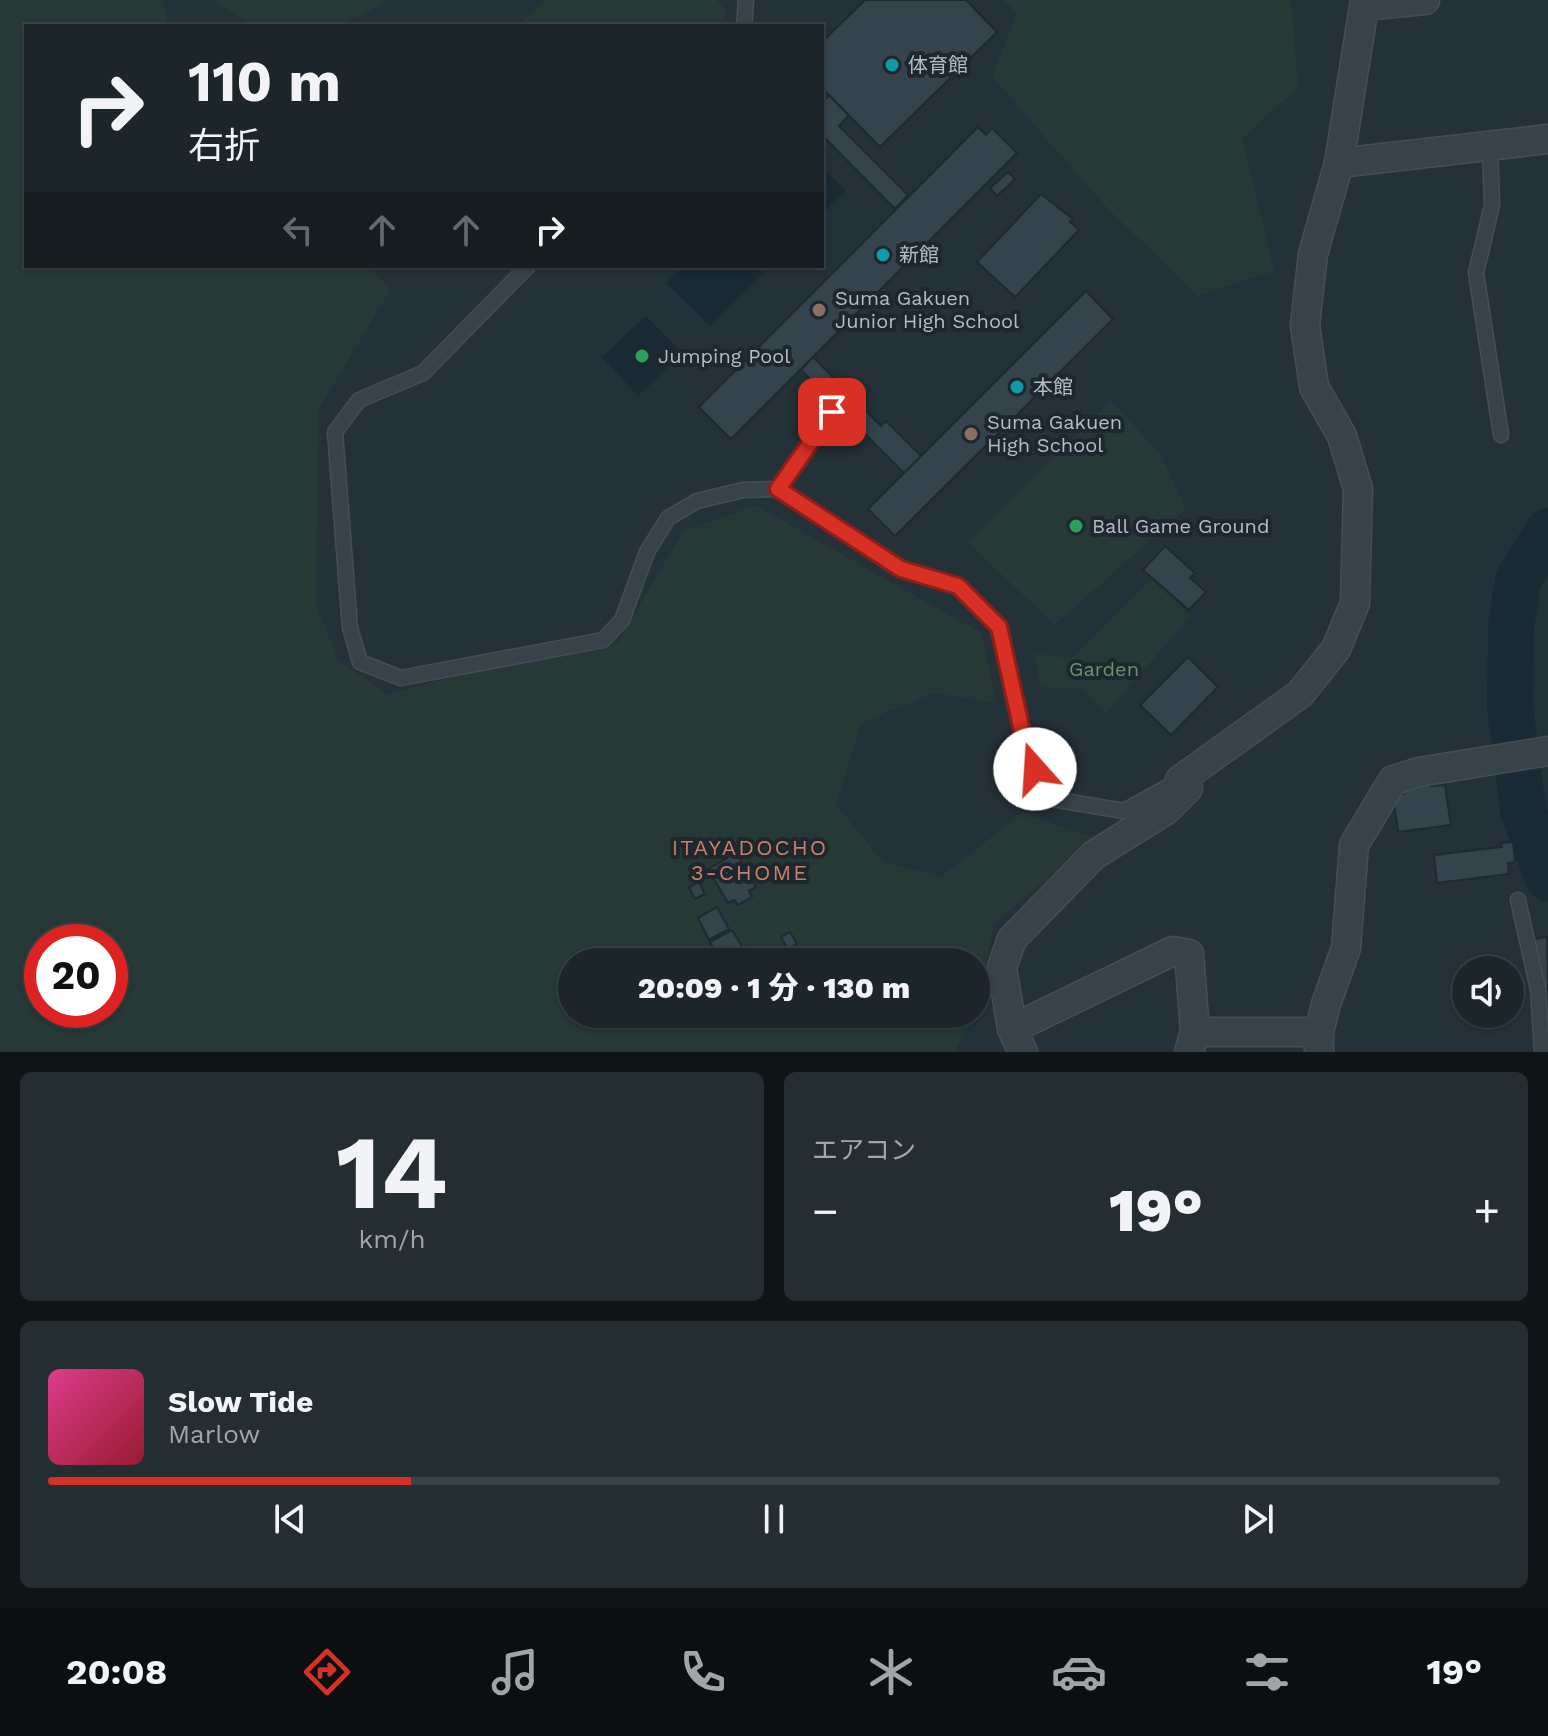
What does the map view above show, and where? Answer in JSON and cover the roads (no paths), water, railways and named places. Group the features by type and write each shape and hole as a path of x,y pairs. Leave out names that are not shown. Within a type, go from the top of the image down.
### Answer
{"street":[{"path":"1425,0 1365,3 1339,163 1313,254 1305,325 1314,387 1342,436 1358,489 1355,603 1336,649 1300,694 1180,780 1188,788 1166,810 1094,855 1012,939 1002,967 1017,1040 1173,951 1189,954 1192,1042 1319,1042 1346,948 1354,845 1393,780 1419,772 1548,751"},
{"path":"1339,163 1548,139"}],"lane":[{"path":"744,24 746,0"},
{"path":"1490,146 1492,205 1476,273 1501,435"},
{"path":"526,268 423,373 359,400 335,432 350,628 360,662 401,678 603,640 622,620 647,552 668,518 697,501 743,490 778,489 901,569 958,586 999,627 1024,740 1046,798 1124,811 1180,780"},
{"path":"778,489 832,412"},
{"path":"1518,900 1538,989 1542,1052"}],"water":[{"path":"824,169 846,191 824,213"},
{"path":"681,268 769,268 710,326 666,283"},
{"name":"Jumping Pool","path":"646,316 683,354 638,396 602,357"}],"waterway":[{"path":"1548,531 1518,580 1511,627 1510,707 1523,810 1548,878"}],"place":[{"name":"体育館","path":"892,65"},
{"name":"新館","path":"883,255"},
{"name":"Suma Gakuen Junior High School","path":"819,310"},
{"name":"Jumping Pool","path":"642,356"},
{"name":"本館","path":"1017,387"},
{"name":"Suma Gakuen High School","path":"971,434"},
{"name":"Ball Game Ground","path":"1076,526"}],"district":[{"name":"ITAYADOCHO 3-CHOME","path":"750,860"}],"park label":[{"name":"Garden","path":"1104,669"}]}
